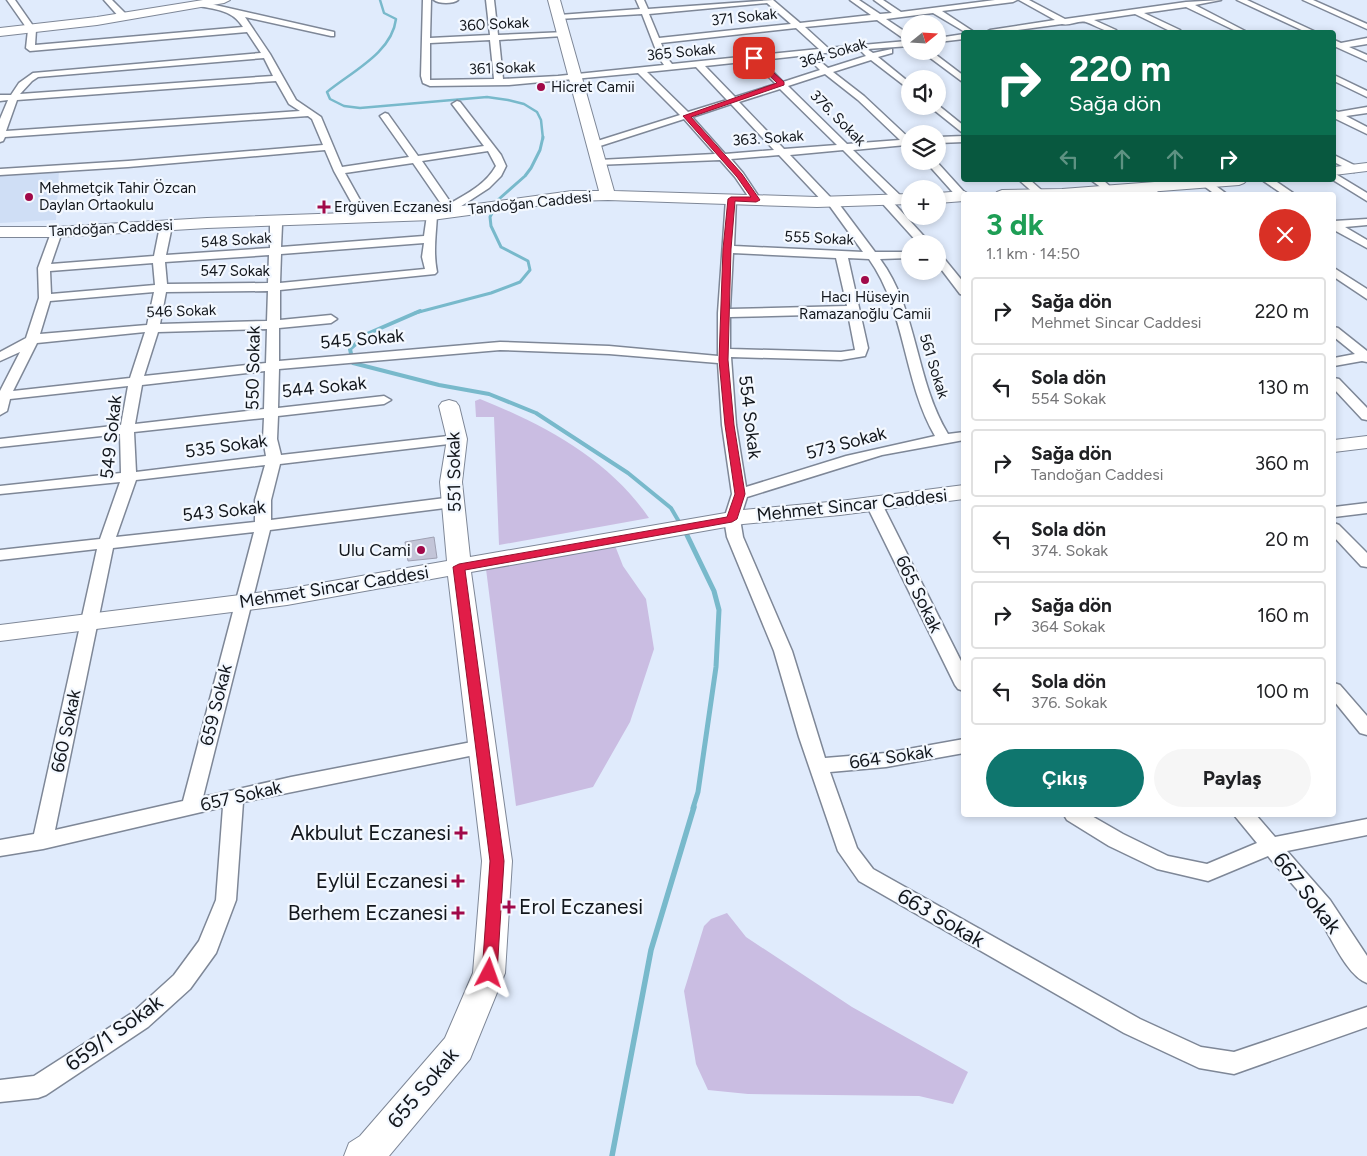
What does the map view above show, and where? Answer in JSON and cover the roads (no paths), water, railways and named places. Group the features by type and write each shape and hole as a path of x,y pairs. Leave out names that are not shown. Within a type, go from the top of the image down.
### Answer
{"street":[{"path":"2,7 11,0 32,30 30,48 248,29"},
{"path":"108,0 112,7 123,16"},
{"path":"0,32 32,30 193,3 224,0"},
{"path":"426,42 427,0"},
{"path":"438,0 454,0"},
{"path":"490,0 499,82"},
{"path":"554,0 608,195"},
{"path":"640,0 663,58 670,68"},
{"path":"559,17 645,12 768,0 826,50"},
{"path":"854,0 901,35"},
{"path":"878,0 900,15"},
{"path":"939,0 953,8"},
{"name":"371 Sokak","path":"656,41 900,15 1013,0"},
{"path":"1023,0 1066,23"},
{"path":"1174,0 1239,30"},
{"path":"1008,30 1088,20 1217,0"},
{"path":"1241,0 1308,30"},
{"path":"1307,0 1367,27"},
{"path":"193,3 229,8 240,16 266,54 292,102 316,117 339,171 364,216"},
{"path":"934,10 967,30"},
{"path":"234,12 331,34"},
{"path":"1137,12 1173,30"},
{"path":"1088,20 1109,30"},
{"path":"1034,27 1039,30"},
{"name":"360 Sokak","path":"426,42 563,34"},
{"path":"946,39 961,36"},
{"path":"1336,45 1367,41"},
{"name":"361 Sokak","path":"426,42 425,76 426,80 430,83 499,82 574,77"},
{"name":"365 Sokak","path":"574,77 901,43"},
{"name":"364 Sokak","path":"594,145 901,45"},
{"path":"1336,45 1367,58"},
{"path":"859,46 901,80"},
{"path":"804,52 862,98 901,135"},
{"path":"266,54 36,75 31,77 12,98 0,137 310,113"},
{"name":"376. Sokak","path":"754,58 898,200 919,235"},
{"path":"937,60 961,78"},
{"name":"561 Sokak","path":"698,64 830,202 886,275 906,332 919,381 936,425 944,438"},
{"path":"640,70 686,116 739,175 756,200"},
{"path":"0,98 278,78"},
{"path":"1336,79 1367,94"},
{"path":"424,273 431,272 428,257 431,240 442,212 479,191 498,175 501,166 457,104"},
{"path":"1336,114 1367,110"},
{"path":"945,115 961,128"},
{"path":"1336,115 1367,131"},
{"path":"385,116 415,160 442,212"},
{"path":"946,140 961,139"},
{"name":"363. Sokak","path":"599,163 722,157 901,144"},
{"path":"0,172 329,147"},
{"path":"339,171 490,148"},
{"path":"1336,159 1360,168"},
{"path":"1336,171 1360,168"},
{"path":"938,170 961,194"},
{"path":"1336,177 1367,198"},
{"path":"1027,182 1039,192"},
{"path":"1099,182 1116,192 1152,192 1203,182 1218,192"},
{"path":"1270,182 1286,192"},
{"name":"Tandoğan Caddesi","path":"1,233 56,232 442,212 572,196 608,195 830,202 898,200"},
{"path":"946,197 961,196"},
{"name":"554 Sokak","path":"731,199 724,313 724,357 730,425 740,494 732,519"},
{"name":"550 Sokak","path":"243,602 263,526 263,500 274,458 270,439 270,412 274,252 278,220"},
{"path":"1336,224 1367,222"},
{"name":"549 Sokak","path":"90,622 106,544 129,478 127,429 136,380 153,328 161,288 159,260 168,225"},
{"path":"1336,225 1367,245"},
{"path":"0,411 4,396 32,340 45,298 44,268 56,232"},
{"name":"548 Sokak","path":"44,268 431,240"},
{"name":"555 Sokak","path":"727,249 871,256 901,255"},
{"path":"724,313 854,310 841,254"},
{"path":"946,268 961,287"},
{"name":"547 Sokak","path":"45,298 161,288 273,288 424,273"},
{"path":"1336,273 1367,295"},
{"name":"545 Sokak","path":"4,396 136,380 500,346 724,357 853,355 860,353 862,348 854,310"},
{"name":"546 Sokak","path":"32,340 153,328 272,325 331,319"},
{"path":"1336,333 1367,357"},
{"path":"0,357 32,340"},
{"path":"1336,362 1367,357"},
{"path":"1336,384 1367,416"},
{"name":"544 Sokak","path":"0,443 384,400"},
{"name":"551 Sokak","path":"449,406 457,439 451,482 459,567"},
{"name":"573 Sokak","path":"740,494 870,454 944,438 961,436"},
{"name":"535 Sokak","path":"0,490 129,478 274,458 457,439"},
{"path":"1336,446 1367,442"},
{"name":"Mehmet Sincar Caddesi","path":"0,633 288,597 732,519 961,492"},
{"name":"543 Sokak","path":"0,555 263,526 453,502"},
{"name":"665 Sokak","path":"874,504 961,679"},
{"path":"1336,512 1367,508"},
{"name":"663 Sokak","path":"732,519 735,537 783,651 808,737 848,851 866,875 1132,1026 1199,1057 1234,1063 1367,1017"},
{"path":"1336,530 1367,562"},
{"name":"655 Sokak","path":"362,1156 373,1148 458,1048 489,973 497,861 459,567"},
{"name":"659 Sokak","path":"191,807 243,602"},
{"name":"660 Sokak","path":"43,841 90,622"},
{"path":"1336,690 1367,728"},
{"name":"657 Sokak","path":"0,848 43,841 291,784 482,747"},
{"name":"664 Sokak","path":"818,766 886,760 961,747"},
{"name":"659/1 Sokak","path":"0,1091 38,1087 140,1020 182,982 208,946 226,900 234,797"},
{"path":"1077,817 1116,840 1164,863 1208,873 1270,846 1367,827"},
{"name":"667 Sokak","path":"1246,817 1323,906 1350,950 1367,973"}],"waterway":[{"path":"380,0 384,13 396,19 393,31 379,52 327,92 330,99 344,106 360,108 487,97 508,100 524,104 537,112 541,120 543,138"},
{"path":"416,313 491,293 520,282 530,270 528,261 501,247 491,226 490,217 499,199 525,176 531,168 540,150 543,138"},
{"path":"416,313 420,311"},
{"path":"416,313 367,334 350,349 353,363 439,385 489,394 536,413 628,473 671,508 685,532"},
{"path":"685,531 714,591 719,610 716,667 698,792 693,808"},
{"path":"612,1156 651,950 694,807"}],"place":[{"name":"Hicret Camii","path":"541,87"},
{"name":"Mehmetçik Tahir Özcan Daylan Ortaokulu","path":"29,197"},
{"name":"Ergüven Eczanesi","path":"324,207"},
{"name":"Hacı Hüseyin Ramazanoğlu Camii","path":"865,280"},
{"name":"Ulu Cami","path":"421,550"},
{"name":"Akbulut Eczanesi","path":"461,833"},
{"name":"Eylül Eczanesi","path":"458,881"},
{"name":"Erol Eczanesi","path":"509,907"},
{"name":"Berhem Eczanesi","path":"458,913"}]}
